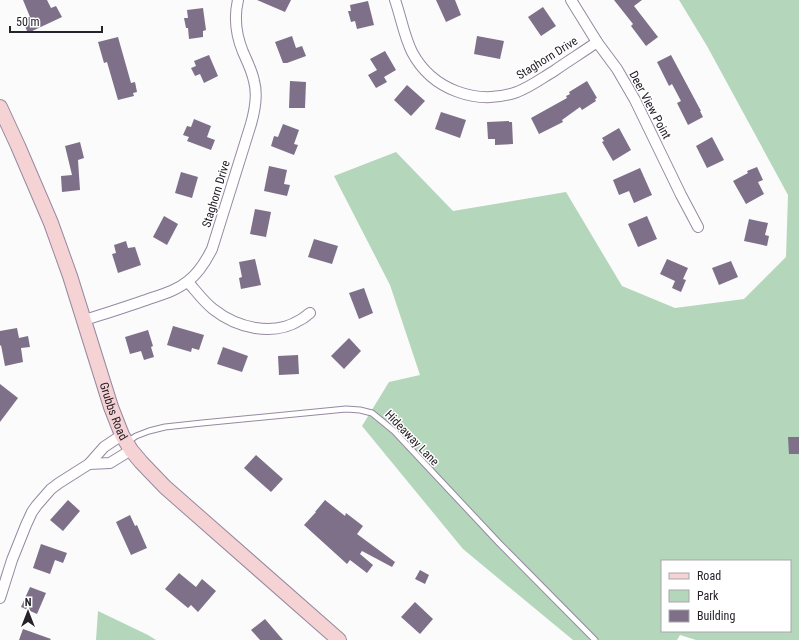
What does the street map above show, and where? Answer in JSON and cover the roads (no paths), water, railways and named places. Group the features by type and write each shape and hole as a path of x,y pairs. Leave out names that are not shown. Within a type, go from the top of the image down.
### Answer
{"street":[{"name":"Staghorn Drive","path":"84,320 103,315 173,290 188,282 207,260 212,249 254,113 256,96 254,81 242,51 238,34 236,19 238,0"},
{"name":"Staghorn Drive","path":"395,0 409,46 421,65 432,77 449,89 473,96 490,97 517,92 548,75 597,42"},
{"name":"Deer View Point","path":"571,0 635,100 698,227"},
{"name":"Grubbs Road","path":"0,107 51,223 70,276 111,407 126,443 141,462 166,487 339,640"},
{"path":"188,282 203,300 225,318 238,324 260,328 279,328 293,324 310,313"},
{"path":"89,464 110,463 126,443"},
{"path":"0,598 26,525 32,512 44,497 59,482 89,464 104,447 126,443"}],"lane":[{"name":"Hideaway Lane","path":"126,443 136,436 164,427 346,409 372,413 394,431 499,543 595,640"}]}
